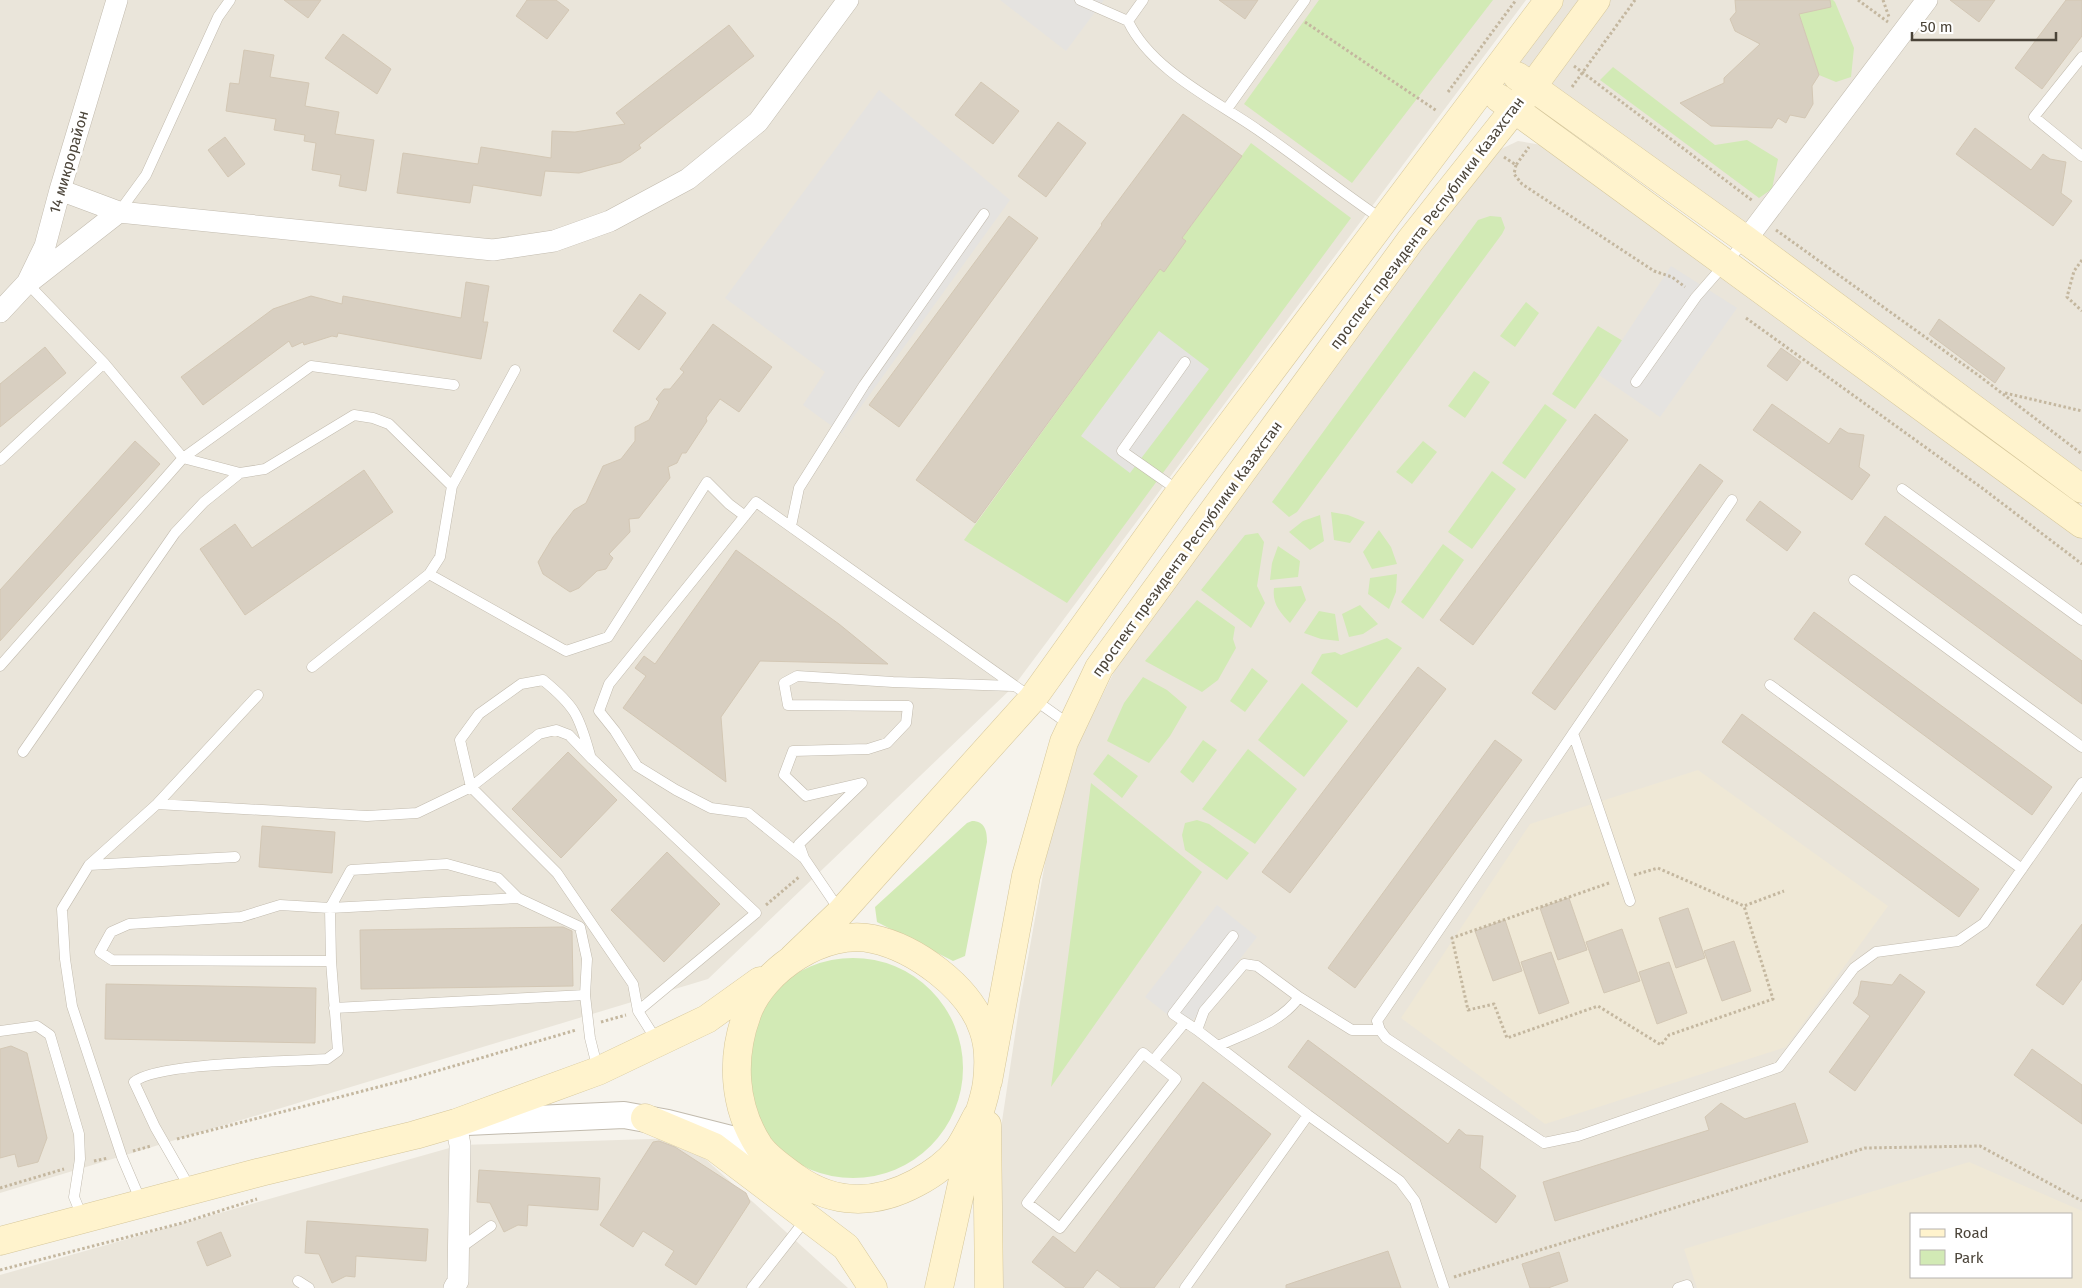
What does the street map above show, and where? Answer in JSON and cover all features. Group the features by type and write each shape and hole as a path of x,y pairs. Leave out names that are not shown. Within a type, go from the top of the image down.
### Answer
{"main road":[{"path":"890,1288 846,1247 764,1151 746,1120 738,1092 736,1064 739,1036 748,1010 763,986 841,912 1024,692 1180,492 1502,64 1516,23 1549,0"},
{"name":"проспект президента Республики Казахстан","path":"987,1084 1026,876 1064,742 1099,668 1410,240 1532,87 1596,0"},
{"path":"1502,64 1532,87 1754,230 2082,489"},
{"path":"1484,86 2082,524"},
{"path":"1384,221 1410,240"},
{"path":"0,1241 456,1123 598,1071 707,1018 788,962 819,945 847,938 872,938 897,948 932,966 952,982 971,1004 983,1028 988,1052 990,1288"},
{"path":"939,1288 987,1084"},
{"path":"764,1151 812,1189 838,1198 873,1199 901,1192 942,1167 958,1150 978,1116"},
{"path":"644,1118 714,1147 846,1247 873,1288"}],"street":[{"name":"14 микрорайон","path":"0,312 27,283 45,246 117,0"},
{"path":"60,190 119,212 493,250 554,241 610,221 688,179 751,128 758,122 848,0"},
{"path":"1754,230 1927,0"},
{"path":"27,283 119,212"},
{"path":"459,1286 460,1145 456,1123 624,1115 644,1118 764,1151"}],"lane":[{"path":"119,212 146,175 218,17 230,0"},
{"path":"1080,0 1128,21 1135,35 1163,66 1384,221"},
{"path":"1128,21 1143,0"},
{"path":"1227,110 1305,0"},
{"path":"2082,57 2034,117 2082,156"},
{"path":"790,526 799,488 864,385 984,214"},
{"path":"1636,382 1696,297 1754,230"},
{"path":"27,283 104,363 183,458 240,473 265,468 354,415 373,418 389,424 452,486"},
{"path":"1180,492 1122,451 1185,362"},
{"path":"0,460 104,363"},
{"path":"0,666 183,458 311,366 454,385"},
{"path":"312,667 429,574 440,557 452,486 515,370"},
{"path":"23,752 175,534 204,502 240,473"},
{"path":"429,574 566,652 608,637 707,482 728,504 745,516"},
{"path":"1902,489 2082,620"},
{"path":"1732,500 1377,1021 1380,1030 1386,1038 1544,1143 1578,1136 1779,1067 1854,968 1876,952 1958,941 1984,923 2082,783"},
{"path":"804,858 748,812 711,808 676,790 637,766 599,711 609,684 756,502 1071,726"},
{"path":"1854,580 2082,747"},
{"path":"841,912 810,868 804,858 800,844 862,782 806,796 784,775 793,751 868,749 887,743 906,723 908,706 788,704 784,683 797,676 1024,692"},
{"path":"591,758 580,720 565,698 543,680 521,684 479,714 460,740 471,787 557,873 633,984 638,1011 658,1042"},
{"path":"1770,685 2022,869"},
{"path":"142,1205 121,1154 72,1006 65,959 62,910 89,865 157,804 258,695"},
{"path":"157,804 377,815 417,813 471,787 539,734 556,730 569,735 756,913 638,1011"},
{"path":"1573,733 1630,902"},
{"path":"89,865 235,857"},
{"path":"192,1191 164,1143 134,1082 141,1076 178,1068 327,1059 338,1051 331,961 330,908 351,870 447,864 498,878 518,898 580,927 587,959 585,995 598,1071"},
{"path":"331,961 112,960 100,952 111,932 130,924 241,917 280,905 330,908 518,898"},
{"path":"1233,936 1173,1014 1400,1181 1415,1200 1442,1284"},
{"path":"1197,1030 1204,1011 1244,964 1257,966 1299,997 1352,1030 1380,1030"},
{"path":"334,1008 585,995"},
{"path":"1218,1046 1264,1025 1291,1009 1299,997"},
{"path":"1153,1061 1185,1022"},
{"path":"0,1031 37,1026 50,1035 78,1134 79,1165 74,1197 83,1220"},
{"path":"1143,1053 1153,1061 1176,1078 1060,1228 1027,1203 1143,1053"},
{"path":"1185,1288 1308,1115"},
{"path":"752,1288 806,1218"},
{"path":"458,1249 492,1226"},
{"path":"298,1281 308,1288"}],"path":[{"path":"1858,0 1892,25 1883,0"},
{"path":"1557,53 1756,202 1754,230 2002,392 2082,454"},
{"path":"1516,164 1514,174 1522,184 1654,271 1672,277 1696,297"},
{"path":"2082,260 2074,271 2067,297 2082,311"},
{"path":"1746,318 1982,488 2082,564"},
{"path":"2002,392 2082,411"},
{"path":"756,913 810,868"},
{"path":"1744,906 1773,999 1669,1035 1661,1045 1598,1006 1507,1038 1494,1004 1468,1010 1452,938 1658,868 1744,906 1784,891"},
{"path":"0,1188 79,1165 413,1078 638,1011"},
{"path":"1442,1284 1865,1148 1980,1146 2082,1201"},
{"path":"0,1270 182,1224"}],"shaded area":[{"path":"0,0 1526,0 1014,686 708,979 0,1193"},
{"path":"1000,0 1104,0 1066,51"},
{"path":"1553,0 2082,0 2082,489 1502,64"},
{"path":"879,90 1010,200 842,433 851,440 803,405 825,372 725,298"},
{"path":"1518,141 1553,147 2082,534 2082,1288 995,1288 993,1181 1020,1002 1047,852 1079,742 1126,648 1482,158"},
{"path":"1671,266 1737,308 1660,417 1599,375"},
{"path":"1159,331 1209,369 1130,473 1081,436"},
{"path":"1698,770 1888,906 1786,1047 1545,1124 1401,1018 1530,824"},
{"path":"1217,905 1257,937 1186,1029 1145,997"},
{"path":"682,1138 848,1288 0,1288 0,1275 460,1145"},
{"path":"1969,1162 2082,1211 2082,1288 1697,1288 1684,1249"}],"green space":[{"path":"1319,0 1493,0 1352,183 1244,104"},
{"path":"1802,0 1833,0 1835,2 1854,48 1851,77 1836,82 1819,75 1799,14"},
{"path":"1613,67 1715,145 1747,140 1778,159 1772,189 1759,198 1600,80"},
{"path":"1251,143 1351,218 1067,603 964,540"},
{"path":"1490,216 1501,217 1505,228 1502,234 1297,512 1289,517 1272,502 1478,220"},
{"path":"1526,302 1539,313 1515,347 1500,336"},
{"path":"1598,326 1623,341 1575,409 1552,394"},
{"path":"1474,371 1490,382 1465,418 1448,406"},
{"path":"1545,404 1567,420 1525,479 1502,463"},
{"path":"1423,441 1437,452 1412,484 1396,472"},
{"path":"1492,471 1516,489 1472,549 1448,532"},
{"path":"1331,512 1348,515 1365,522 1350,543 1334,540"},
{"path":"1320,515 1324,541 1310,550 1289,532 1303,521"},
{"path":"1379,530 1391,547 1397,564 1372,569 1363,552"},
{"path":"1258,533 1264,542 1257,586 1265,603 1251,628 1201,590 1245,535"},
{"path":"1443,544 1464,560 1423,619 1401,602"},
{"path":"1278,546 1300,561 1298,577 1270,580 1272,563"},
{"path":"1397,574 1396,592 1389,609 1368,594 1370,578"},
{"path":"1301,586 1306,600 1290,623 1280,611 1274,599 1274,588"},
{"path":"1197,600 1235,627 1233,639 1236,648 1218,680 1202,692 1145,661"},
{"path":"1360,605 1378,624 1363,634 1349,637 1342,614"},
{"path":"1319,611 1335,614 1339,641 1321,639 1304,633"},
{"path":"1387,638 1402,648 1357,708 1311,673 1322,654 1335,652 1341,655"},
{"path":"1252,668 1268,681 1245,712 1230,701"},
{"path":"1143,677 1167,690 1187,707 1170,736 1149,763 1107,741 1124,703"},
{"path":"1302,683 1348,721 1304,777 1258,740"},
{"path":"1203,740 1217,750 1193,783 1180,772"},
{"path":"1248,749 1297,789 1255,844 1202,809"},
{"path":"1108,754 1138,776 1122,798 1093,774"},
{"path":"1091,783 1202,872 1051,1087"},
{"path":"1197,820 1209,824 1249,853 1227,880 1185,850 1182,835 1185,823"},
{"path":"972,821 980,823 984,827 987,842 965,956 953,961 877,922 875,907 967,823"},
{"path":"842,958 864,958 895,966 914,976 931,990 945,1007 955,1026 963,1057 963,1079 955,1110 945,1129 931,1146 914,1160 895,1170 864,1178 842,1178 811,1170 801,1165 783,1153 768,1138 751,1110 743,1079 743,1057 751,1026 756,1016 768,998 783,983 811,966"}],"building":[{"path":"284,0 321,0 308,18"},
{"path":"527,0 556,0 569,10 547,39 516,16"},
{"path":"1219,0 1258,0 1245,19"},
{"path":"1735,0 1830,0 1831,7 1799,14 1819,75 1812,86 1813,104 1805,118 1790,115 1786,123 1778,118 1772,128 1711,126 1680,103 1724,83 1724,78 1760,44 1735,31 1730,19 1736,12"},
{"path":"1950,0 1995,0 1979,22"},
{"path":"2066,0 2082,0 2082,36 2042,89 2015,68"},
{"path":"729,25 754,56 639,145 641,148 621,162 579,173 545,171 541,196 473,185 470,203 397,193 403,153 478,164 481,147 551,158 552,131 575,132 625,124 616,113"},
{"path":"343,34 391,69 377,94 325,58"},
{"path":"244,50 274,55 270,77 309,83 305,106 339,112 335,134 374,140 366,191 339,186 341,175 312,170 316,143 304,141 305,135 274,130 276,119 226,111 230,83 239,84"},
{"path":"981,82 1019,111 993,144 955,115"},
{"path":"1183,114 1242,156 1182,238 1186,241 1164,272 1160,269 975,523 916,480"},
{"path":"1058,122 1086,143 1046,197 1018,176"},
{"path":"1975,128 2031,170 2043,154 2050,159 2066,162 2061,193 2072,201 2053,226 1956,154"},
{"path":"225,137 245,164 228,177 208,150"},
{"path":"1009,216 1038,238 899,427 869,405"},
{"path":"466,282 489,286 483,322 488,322 481,359 338,333 337,337 332,336 304,345 303,342 292,347 289,341 203,405 181,377 273,309 311,296 342,304 343,296 461,318"},
{"path":"640,294 666,313 639,350 613,331"},
{"path":"1939,319 2005,368 1995,383 1929,334"},
{"path":"713,324 772,367 739,412 720,399 706,418 707,421 686,453 682,453 677,463 668,467 670,478 639,518 629,519 630,532 609,554 613,558 606,569 597,571 579,588 570,592 543,574 538,562 553,537 574,510 586,503 603,466 621,459 635,441 635,427 649,420 659,402 656,399 664,389 670,389 684,372 680,369"},
{"path":"45,347 66,373 0,427 0,384"},
{"path":"1781,348 1801,362 1787,381 1767,366"},
{"path":"1772,404 1829,444 1840,428 1848,433 1864,435 1859,467 1870,475 1852,500 1753,430"},
{"path":"1595,414 1628,440 1473,645 1440,620"},
{"path":"135,441 160,464 0,641 0,590"},
{"path":"1700,464 1723,481 1555,710 1532,693"},
{"path":"364,470 393,512 245,615 200,549 235,524 252,548"},
{"path":"1760,501 1801,532 1787,551 1746,520"},
{"path":"1885,516 2082,661 2082,704 1865,544"},
{"path":"736,550 839,624 888,664 760,661 721,717 726,782 623,708 646,676 635,668 644,656 655,664"},
{"path":"1814,612 2052,787 2032,815 1794,639"},
{"path":"1418,667 1446,689 1290,893 1262,872"},
{"path":"1742,714 1979,889 1959,917 1722,742"},
{"path":"1495,740 1522,760 1355,988 1328,968"},
{"path":"568,752 617,800 561,858 512,809"},
{"path":"262,826 335,832 332,873 259,867"},
{"path":"667,852 720,904 664,962 611,910"},
{"path":"1569,898 1587,950 1558,960 1540,908"},
{"path":"1688,908 1705,958 1676,968 1659,918"},
{"path":"1505,920 1522,971 1493,981 1475,931"},
{"path":"2082,924 2082,979 2063,1005 2036,985"},
{"path":"563,927 572,931 573,986 361,989 360,930"},
{"path":"1622,929 1640,981 1604,993 1586,942"},
{"path":"1734,941 1751,991 1722,1001 1704,951"},
{"path":"1551,952 1569,1003 1539,1014 1521,962"},
{"path":"1669,962 1687,1013 1657,1024 1639,972"},
{"path":"1900,974 1925,992 1855,1091 1829,1072 1870,1016 1853,1003 1858,996 1861,981 1892,985"},
{"path":"106,984 316,988 315,1043 105,1039"},
{"path":"1308,1040 1448,1144 1459,1129 1466,1135 1483,1136 1480,1168 1516,1196 1496,1223 1288,1067"},
{"path":"11,1046 27,1053 47,1138 38,1162 18,1167 15,1154 0,1158 0,1049"},
{"path":"2032,1049 2082,1085 2082,1124 2014,1075"},
{"path":"1203,1082 1271,1134 1154,1288 1121,1288 1097,1270 1083,1288 1066,1288 1032,1262 1053,1236 1075,1253"},
{"path":"1721,1103 1745,1119 1795,1103 1808,1142 1555,1221 1543,1182 1709,1130 1705,1117"},
{"path":"659,1141 675,1147 746,1193 750,1202 696,1285 665,1265 674,1251 643,1231 633,1247 600,1225 653,1142"},
{"path":"479,1170 600,1178 598,1210 528,1205 527,1226 518,1225 504,1232 490,1203 477,1202"},
{"path":"307,1221 428,1229 426,1261 356,1256 355,1277 346,1276 332,1283 319,1254 305,1253"},
{"path":"221,1232 231,1256 207,1266 197,1242"},
{"path":"1388,1251 1401,1288 1286,1288 1286,1285"},
{"path":"1559,1252 1568,1281 1548,1288 1530,1288 1522,1264"}]}
